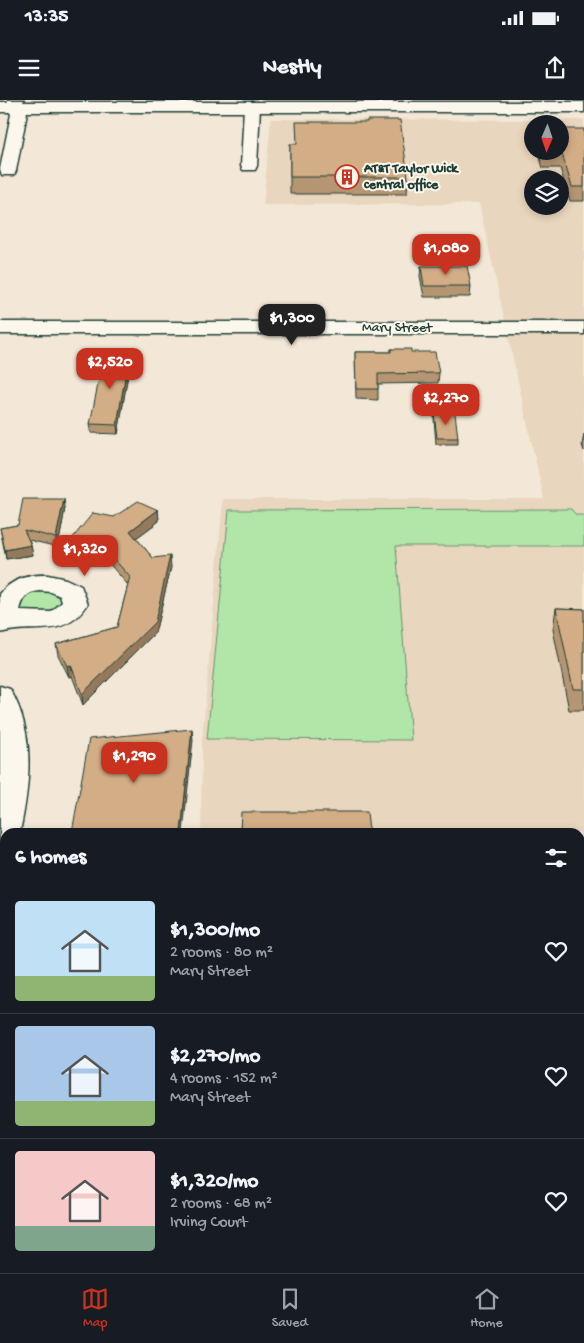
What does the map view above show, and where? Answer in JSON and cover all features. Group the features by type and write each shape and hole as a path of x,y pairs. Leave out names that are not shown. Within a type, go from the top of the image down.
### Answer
{"street":[{"path":"10,105 198,103 252,107 382,103 584,107"},
{"path":"8,171 19,113 10,105"},
{"path":"249,166 252,107"},
{"name":"Mary Street","path":"0,328 584,328"},
{"path":"0,696 13,729 12,800 6,828"}],"shaded area":[{"path":"271,119 524,120 524,160 569,160 569,120 584,120 584,828 201,828 202,740 223,499 544,499 479,204 263,205"}],"green space":[{"path":"571,509 576,515 584,515 584,546 396,546 411,740 207,739 229,510"},
{"path":"32,589 59,591 63,604 47,615 17,615 21,597"}],"building":[{"name":"AT&T Taylor Wick central office","path":"367,120 400,120 408,177 290,177 290,144 297,144 296,122 367,122"},
{"path":"569,129 584,129 584,187 572,187 569,170 567,170 564,160 569,160"},
{"path":"421,266 467,266 471,286 424,286"},
{"path":"391,349 411,349 411,352 435,352 439,373 378,374 378,389 356,389 355,352 391,352"},
{"path":"104,354 129,354 117,425 90,424"},
{"path":"434,413 455,413 458,438 437,438"},
{"path":"23,499 64,499 56,538 24,530 31,545 5,550 0,528 18,525"},
{"path":"138,501 158,510 130,531 153,558 170,556 155,622 82,694 71,665 67,666 56,644 117,627 130,577 104,548 71,540 93,513 114,517"},
{"path":"556,608 584,609 584,689 573,689"},
{"path":"192,729 181,828 73,828 89,739"},
{"path":"241,812 367,812 369,828 240,828"}],"place":[{"name":"AT&T Taylor Wick central office","path":"347,177"}]}
